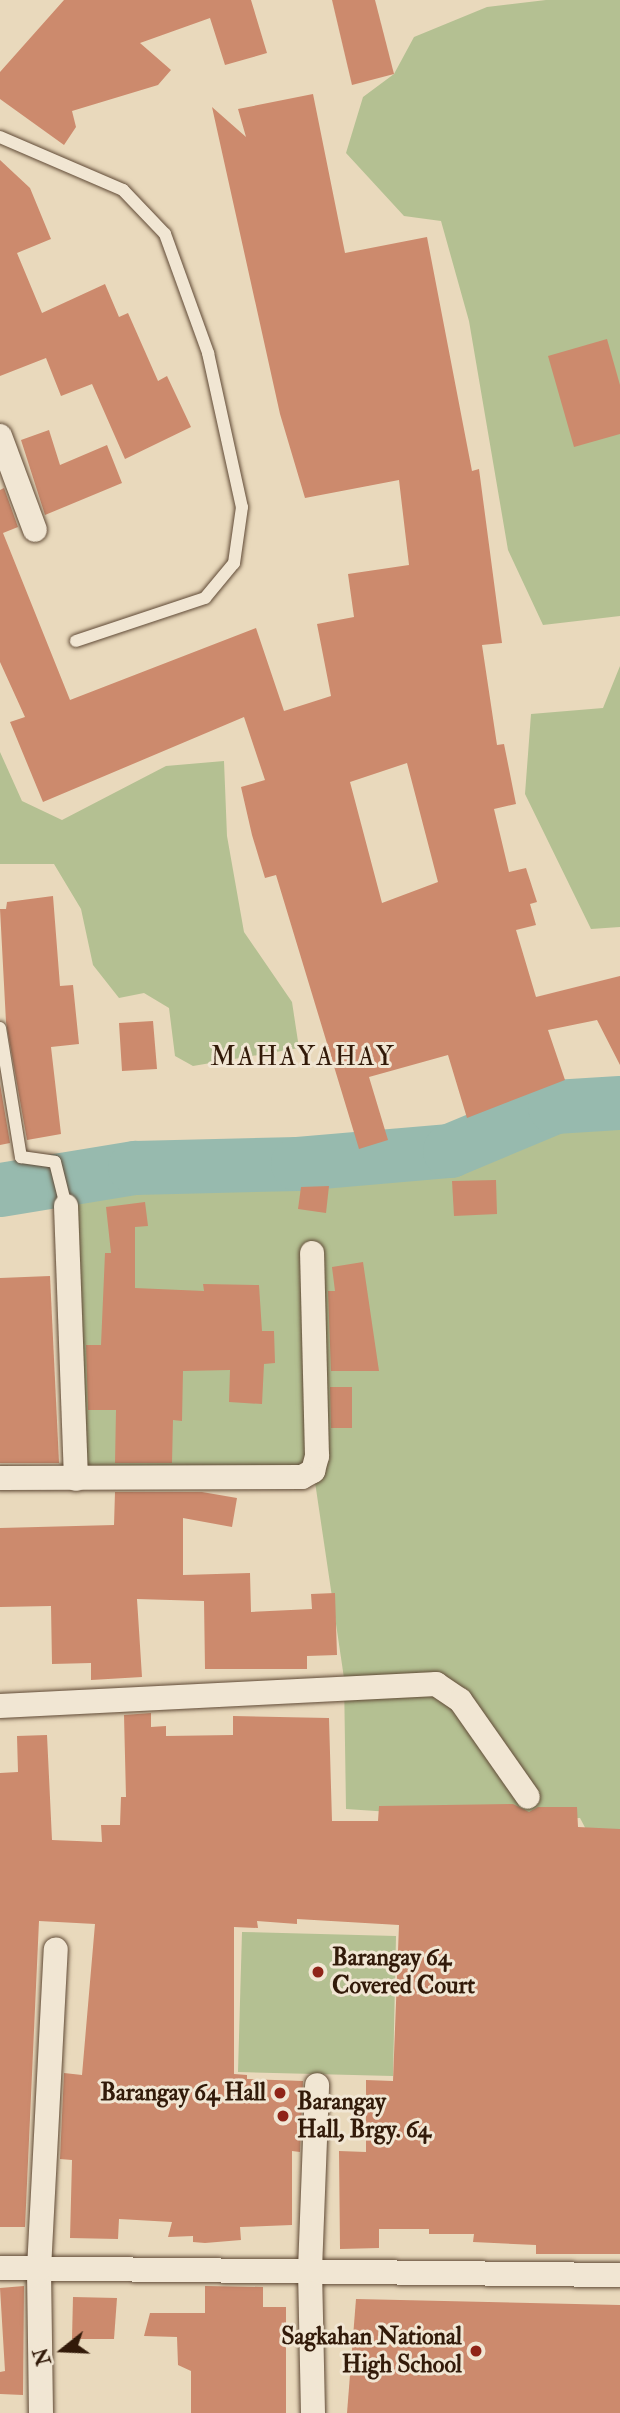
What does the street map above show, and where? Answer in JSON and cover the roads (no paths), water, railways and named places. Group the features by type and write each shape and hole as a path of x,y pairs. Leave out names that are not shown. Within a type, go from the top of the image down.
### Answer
{"street":[{"path":"0,436 35,530"},
{"path":"66,1206 76,1479"},
{"path":"0,1478 302,1477 313,1471 317,1456 312,1253"},
{"path":"0,1706 436,1684 460,1700 528,1797"},
{"path":"41,2413 39,2269 57,1949"},
{"path":"313,2413 310,2270 317,2085"},
{"path":"0,2268 620,2274"}],"lane":[{"path":"0,137 124,190 165,234 208,353 242,506 234,563 205,598 76,641"},
{"path":"0,1028 21,1157 55,1162 66,1206"}],"waterway":[{"path":"0,1190 135,1168 298,1164 450,1151 555,1107 620,1103"}],"place":[{"name":"Barangay 64 Covered Court","path":"318,1972"},
{"name":"Barangay 64 Hall","path":"280,2093"},
{"name":"Barangay Hall, Brgy. 64","path":"283,2116"},
{"name":"Sagkahan National High School","path":"476,2351"}],"district":[{"name":"MAHAYAHAY","path":"303,1058"}]}
